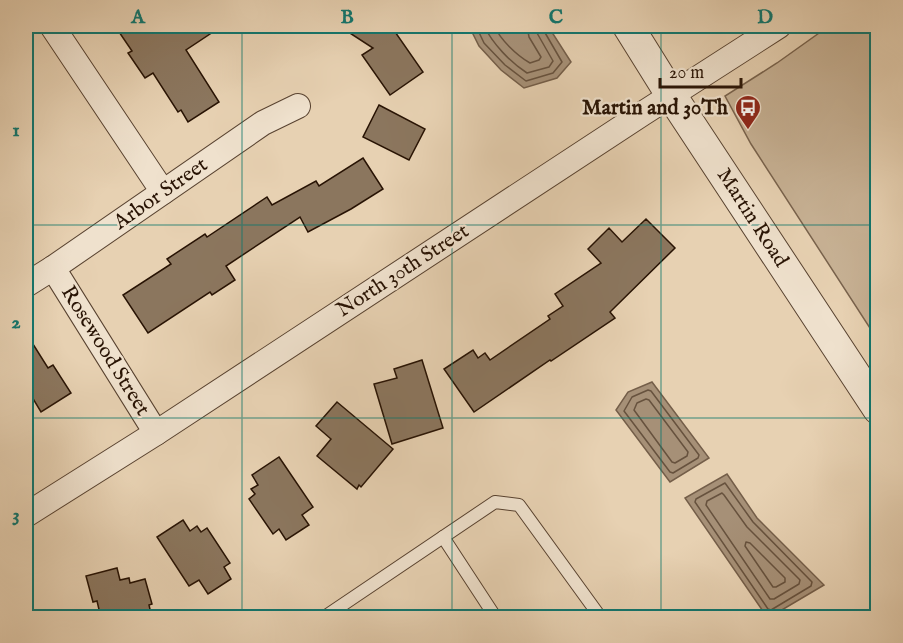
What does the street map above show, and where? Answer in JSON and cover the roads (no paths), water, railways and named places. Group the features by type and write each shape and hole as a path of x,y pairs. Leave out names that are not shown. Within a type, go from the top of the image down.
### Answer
{"street":[{"path":"52,26 163,192"},
{"name":"Martin Road","path":"628,26 878,409"},
{"name":"North 30th Street","path":"26,515 156,433 779,26"},
{"name":"Arbor Street","path":"26,285 263,123 298,106"},
{"name":"Rosewood Street","path":"53,268 156,433"}],"lane":[{"path":"322,618 495,502 519,505 601,618"},
{"path":"443,537 496,618"}],"water":[{"path":"469,26 548,26 571,62 557,78 524,88 501,70 479,46"},
{"path":"652,382 709,458 670,482 616,410 628,392"},
{"path":"727,474 757,518 824,585 770,617 767,617 685,498"}],"place":[{"name":"Martin and 30Th","path":"748,131"}]}
